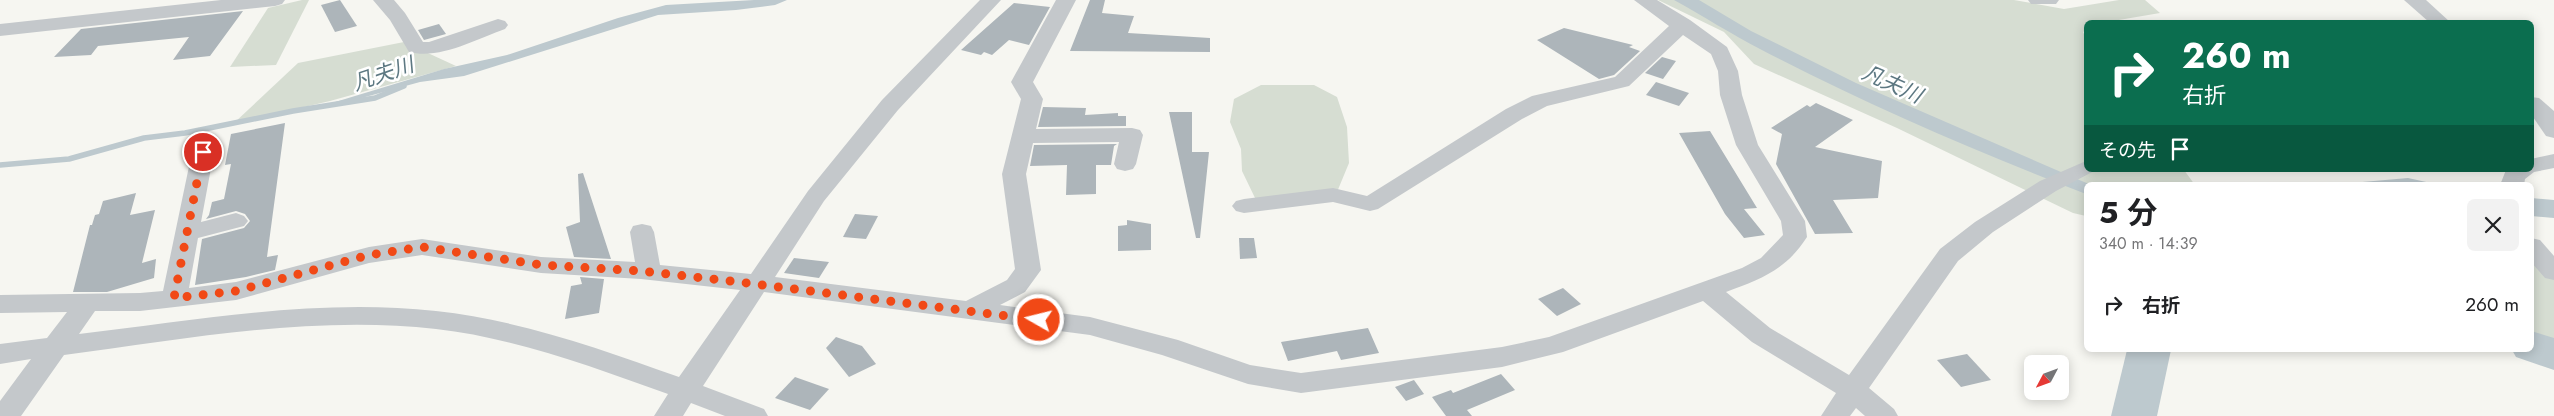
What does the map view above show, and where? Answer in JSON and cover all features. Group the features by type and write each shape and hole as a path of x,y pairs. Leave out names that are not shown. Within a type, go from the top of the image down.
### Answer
{"street":[{"path":"0,30 198,5 275,0"},
{"path":"383,0 398,17 416,48 431,48 498,25"},
{"path":"668,416 816,196 890,105 991,0"},
{"path":"970,310 1016,286 1028,270 1014,174 1032,99 1022,82 1066,0"},
{"path":"0,304 87,304 174,298 236,291 369,255 422,247 542,265 649,272 757,284 1090,326 1169,347 1248,374 1301,384 1502,357 1554,345 1708,291 1770,264 1795,237 1793,221 1747,145 1731,95 1728,71 1720,51 1683,24 1644,0"},
{"path":"2038,0 2049,0"},
{"path":"2414,0 2438,20"},
{"path":"1244,206 1333,195 1370,204 1514,114 1540,101 1622,82 1683,24"},
{"path":"1023,136 1132,135 1125,164"},
{"path":"174,298 203,152"},
{"path":"2534,165 2554,161"},
{"path":"1835,416 1949,256 1984,227 2048,186 2084,169"},
{"path":"2513,182 2514,175 2520,172"},
{"path":"188,233 236,221"},
{"path":"642,232 649,272"},
{"path":"2534,249 2554,272"},
{"path":"1708,291 1761,335 1854,391 1884,416"},
{"path":"7,416 10,408 87,304"},
{"path":"0,354 253,321 311,317 384,316 473,326 553,346 685,390 754,416"}],"shaded area":[{"path":"309,0 276,65 230,67 268,8"},
{"path":"787,0 775,5 736,10 658,15 464,76 420,82 347,102 322,106 444,69 507,55 618,18 666,5"},
{"path":"1658,0 2014,0 2064,9 2119,0 2145,0 2160,13 2119,20 2084,20 2084,172 2185,172 2193,182 2084,182 2084,216 2073,213 1897,128 1754,64 1724,32"},
{"path":"1674,0 1699,0 1751,31 1856,83 2084,182 2084,193 1921,126 1840,89 1749,43"},
{"path":"404,42 456,66 330,101 234,123 298,63"},
{"path":"1261,85 1314,85 1337,97 1347,127 1349,163 1337,192 1256,200 1242,171 1241,149 1230,122 1234,99"},
{"path":"2408,178 2426,182 2362,182"},
{"path":"2534,198 2554,200 2554,218 2534,216"},
{"path":"2534,252 2554,274 2554,348 2534,338"}],"building":[{"path":"340,0 357,26 335,32 321,5"},
{"path":"1090,0 1105,0 1102,13 1134,16 1128,33 1210,38 1210,52 1070,51"},
{"path":"1014,3 1050,7 1029,45 1009,40 992,55 984,52 981,55 961,50"},
{"path":"243,11 210,56 173,60 189,37 98,46 91,55 54,57 81,29"},
{"path":"439,24 446,34 424,40 418,30"},
{"path":"1564,28 1633,45 1629,47 1640,51 1614,75 1599,79 1537,40"},
{"path":"1662,57 1676,61 1663,79 1645,73"},
{"path":"1656,82 1689,93 1679,106 1646,95"},
{"path":"1816,103 1853,120 1815,147 1882,161 1878,198 1833,200 1853,233 1815,234 1776,164 1782,134 1771,128 1807,105 1810,107"},
{"path":"1043,107 1086,108 1085,115 1118,113 1118,116 1126,116 1126,126 1038,127"},
{"path":"1169,112 1192,112 1192,152 1209,152 1200,238 1196,238"},
{"path":"285,123 267,257 278,255 275,270 246,277 195,285 202,239 244,228 250,221 245,214 236,211 206,219 212,202 224,199 231,164 225,165 231,134"},
{"path":"1710,131 1757,208 1744,209 1765,235 1744,238 1725,214 1679,133"},
{"path":"1117,144 1114,146 1111,165 1096,165 1096,194 1066,195 1067,165 1030,166 1034,145"},
{"path":"583,173 611,259 574,257 566,227 580,222 578,174"},
{"path":"136,193 130,215 155,210 142,263 156,259 154,278 107,292 73,292 90,225 92,225 95,215 99,214 103,201"},
{"path":"855,214 878,216 866,239 843,237"},
{"path":"1127,220 1151,224 1151,250 1118,251 1118,226 1127,225"},
{"path":"1239,238 1254,238 1257,258 1240,259"},
{"path":"794,258 829,262 819,278 784,273"},
{"path":"580,277 604,279 599,313 565,319 571,286 582,284"},
{"path":"1563,288 1581,304 1557,316 1538,299"},
{"path":"1368,328 1379,353 1341,360 1337,351 1288,361 1281,342"},
{"path":"836,337 862,346 876,364 849,377 826,348"},
{"path":"1967,354 1991,380 1961,387 1937,360"},
{"path":"1501,374 1515,390 1467,410 1472,416 1446,416 1432,397 1451,390 1453,393"},
{"path":"795,377 829,389 810,410 775,398"},
{"path":"1414,380 1424,394 1406,401 1395,387"}],"waterway":[{"name":"凡夫川","path":"0,165 69,159 144,138 185,133 293,111 375,98 404,86"},
{"path":"2534,347 2554,354"},
{"path":"2134,416 2149,352"}],"route":[{"path":"203,152 174,298 236,291 369,255 422,247 542,265 641,271 1039,320"}]}
